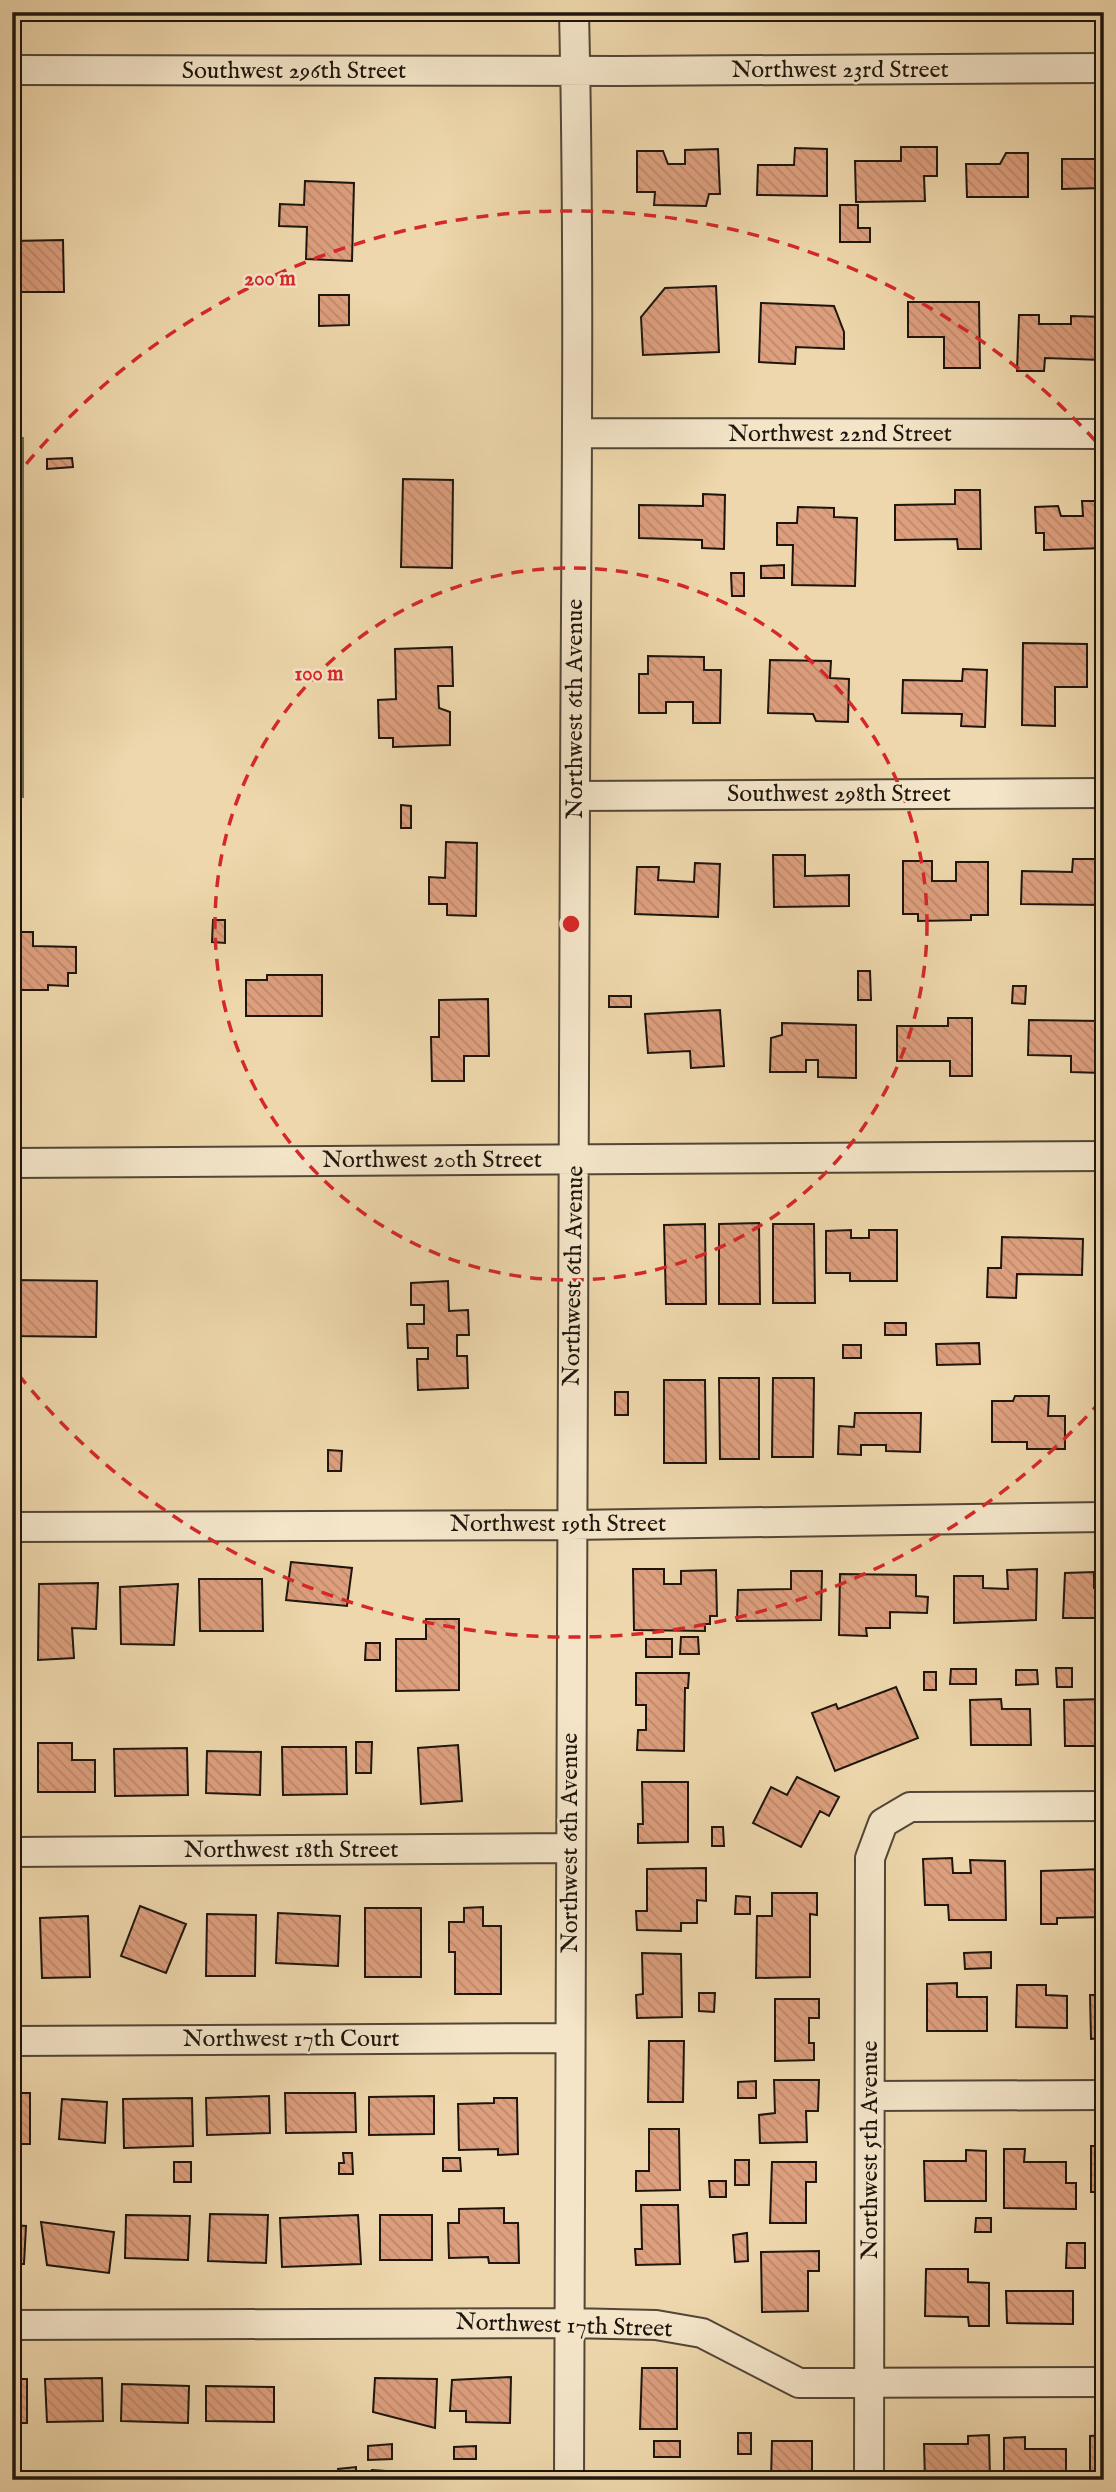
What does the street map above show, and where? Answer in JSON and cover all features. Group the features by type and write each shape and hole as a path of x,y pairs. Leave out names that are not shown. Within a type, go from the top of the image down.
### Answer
{"street":[{"name":"Northwest 6th Avenue","path":"569,2480 569,1848 575,1159 577,433 574,12"},
{"name":"Northwest 23rd Street","path":"576,71 1104,68"},
{"name":"Southwest 296th Street","path":"12,70 576,71"},
{"name":"Northwest 22nd Street","path":"577,433 1104,434"},
{"name":"Southwest 298th Street","path":"575,796 1104,793"},
{"name":"Northwest 20th Street","path":"12,1163 1104,1156"},
{"name":"Northwest 19th Street","path":"12,1527 571,1525 1104,1517"},
{"name":"Northwest 5th Avenue","path":"869,2480 870,1857 883,1823 910,1807 1104,1806"},
{"name":"Northwest 18th Street","path":"12,1852 569,1848"},
{"name":"Northwest 17th Court","path":"12,2041 569,2038"},
{"path":"871,2096 1104,2095"},
{"name":"Northwest 17th Street","path":"12,2325 656,2325 702,2333 799,2383 1104,2382"}],"green space":[{"path":"12,438 23,438 23,797 12,797"}],"building":[{"path":"1096,146 1104,146 1104,188 1062,189 1062,159 1096,159"},
{"path":"901,147 937,147 937,176 924,176 925,201 856,202 855,161 901,161"},
{"path":"795,148 827,149 827,196 757,195 758,165 794,165"},
{"path":"718,149 720,194 709,194 706,206 654,205 655,192 637,192 637,151 663,151 668,164 685,164 685,150"},
{"path":"1006,153 1028,153 1028,197 967,197 966,164 1000,164"},
{"path":"305,181 354,183 352,261 306,259 307,227 279,226 280,204 304,205"},
{"path":"840,205 858,205 858,228 870,228 870,242 840,242"},
{"path":"63,240 64,292 14,292 12,241"},
{"path":"716,286 719,352 643,355 641,317 665,288"},
{"path":"319,295 349,295 349,325 319,326"},
{"path":"908,302 979,302 980,368 944,368 944,337 908,337"},
{"path":"761,303 834,306 844,332 844,349 796,347 795,364 759,362"},
{"path":"1019,315 1039,315 1039,324 1071,324 1071,316 1104,317 1102,360 1045,358 1044,371 1017,371"},
{"path":"72,458 73,467 47,469 47,459"},
{"path":"403,479 453,480 452,568 401,567"},
{"path":"955,490 980,490 981,549 958,549 957,539 895,540 895,505 955,504"},
{"path":"703,494 725,495 724,549 702,548 702,540 639,538 639,505 703,506"},
{"path":"1082,501 1104,501 1104,548 1044,550 1044,533 1036,533 1035,507 1058,506 1061,516 1083,516"},
{"path":"798,507 834,508 834,517 857,518 855,586 792,585 793,545 777,545 777,523 797,523"},
{"path":"784,565 784,578 761,578 761,566"},
{"path":"731,573 744,573 744,596 732,596"},
{"path":"1023,643 1087,644 1087,687 1055,687 1055,726 1022,725"},
{"path":"452,647 453,686 438,686 439,708 450,712 450,745 393,747 393,738 379,738 378,700 396,699 395,649"},
{"path":"648,656 704,657 704,670 721,670 720,723 693,723 693,702 666,702 666,713 639,713 639,674 648,674"},
{"path":"770,660 831,661 830,678 849,679 848,722 816,721 813,714 768,713"},
{"path":"963,669 987,670 985,727 961,726 962,714 902,713 903,680 962,681"},
{"path":"401,805 411,806 411,828 401,828"},
{"path":"446,842 477,843 476,916 447,915 447,904 429,904 429,877 445,878"},
{"path":"773,855 805,855 805,876 849,875 849,906 774,907"},
{"path":"1073,859 1104,859 1103,905 1021,904 1022,871 1072,872"},
{"path":"903,861 932,861 932,881 956,881 956,862 988,862 988,915 971,915 971,920 918,921 918,914 903,914"},
{"path":"695,863 720,864 718,917 635,914 637,867 659,867 658,880 694,882"},
{"path":"213,920 225,920 225,943 212,942"},
{"path":"12,932 33,932 33,946 76,947 76,973 68,973 68,986 48,985 48,990 12,990"},
{"path":"858,971 870,971 871,1000 858,1000"},
{"path":"267,975 322,975 322,1016 246,1016 246,980 267,980"},
{"path":"1013,986 1026,986 1025,1004 1012,1003"},
{"path":"609,996 631,996 631,1007 609,1007"},
{"path":"488,999 489,1056 464,1056 464,1081 432,1081 431,1037 439,1037 439,1000"},
{"path":"720,1010 724,1066 691,1068 690,1051 648,1053 645,1014"},
{"path":"948,1018 972,1018 972,1076 950,1076 950,1061 897,1061 897,1026 948,1026"},
{"path":"1029,1020 1101,1021 1101,1073 1071,1072 1071,1056 1028,1055"},
{"path":"782,1023 856,1025 856,1078 818,1077 818,1060 806,1060 806,1072 770,1072 771,1038 782,1035"},
{"path":"759,1223 760,1304 719,1304 719,1224"},
{"path":"705,1224 706,1304 666,1304 664,1225"},
{"path":"773,1224 814,1224 815,1303 773,1303"},
{"path":"851,1230 851,1238 869,1238 869,1230 897,1230 897,1281 850,1281 850,1273 826,1273 826,1231"},
{"path":"1002,1237 1083,1239 1082,1275 1017,1274 1016,1298 987,1297 988,1268 1001,1268"},
{"path":"12,1280 97,1281 96,1337 12,1336"},
{"path":"448,1281 449,1311 468,1310 469,1335 457,1335 457,1356 467,1356 468,1388 418,1390 417,1359 428,1359 428,1348 408,1348 407,1324 424,1324 424,1305 411,1305 411,1283"},
{"path":"885,1323 906,1323 906,1335 885,1335"},
{"path":"979,1343 980,1364 937,1365 936,1344"},
{"path":"843,1345 861,1345 861,1358 843,1358"},
{"path":"719,1378 759,1378 759,1459 720,1459"},
{"path":"773,1378 814,1378 813,1457 772,1457"},
{"path":"664,1380 705,1380 706,1463 664,1463"},
{"path":"615,1392 628,1392 628,1415 615,1415"},
{"path":"1015,1396 1049,1396 1048,1416 1065,1416 1065,1449 1027,1449 1027,1442 992,1442 992,1401 1013,1401"},
{"path":"855,1413 921,1413 920,1452 886,1451 886,1445 861,1445 861,1455 838,1454 839,1426 854,1427"},
{"path":"328,1450 342,1451 341,1471 328,1471"},
{"path":"291,1562 352,1568 347,1606 286,1600"},
{"path":"633,1569 664,1569 664,1584 681,1584 681,1571 716,1570 717,1616 710,1616 710,1624 705,1624 705,1631 634,1630"},
{"path":"1037,1569 1036,1620 954,1623 954,1576 983,1576 983,1588 1008,1589 1007,1570"},
{"path":"791,1571 822,1571 821,1620 737,1621 738,1590 791,1589"},
{"path":"1094,1572 1094,1588 1104,1588 1104,1618 1063,1618 1065,1573"},
{"path":"840,1574 916,1575 916,1596 928,1597 927,1613 890,1612 890,1628 866,1628 867,1636 839,1635"},
{"path":"199,1579 262,1579 263,1631 200,1631"},
{"path":"98,1583 96,1629 72,1628 74,1658 38,1660 39,1584"},
{"path":"178,1584 174,1645 121,1644 120,1587"},
{"path":"426,1619 459,1619 459,1690 396,1691 396,1639 426,1639"},
{"path":"681,1637 698,1637 699,1654 680,1654"},
{"path":"646,1639 672,1639 672,1657 646,1657"},
{"path":"366,1643 380,1643 380,1660 365,1660"},
{"path":"1056,1668 1072,1668 1072,1687 1057,1687"},
{"path":"951,1669 976,1669 976,1684 950,1684"},
{"path":"1016,1670 1037,1670 1038,1684 1016,1685"},
{"path":"924,1672 936,1672 936,1690 924,1690"},
{"path":"636,1673 689,1673 688,1688 685,1688 684,1751 637,1750 638,1730 646,1730 646,1705 636,1705"},
{"path":"896,1687 918,1738 835,1771 812,1713 836,1704 838,1709"},
{"path":"1001,1699 1002,1709 1030,1709 1031,1745 971,1745 970,1700"},
{"path":"1104,1699 1104,1746 1065,1746 1064,1700"},
{"path":"356,1742 372,1742 371,1773 356,1773"},
{"path":"38,1743 72,1743 72,1760 95,1760 95,1792 38,1792"},
{"path":"458,1745 462,1801 421,1804 418,1748"},
{"path":"282,1747 346,1747 347,1794 283,1795"},
{"path":"187,1748 188,1795 115,1796 114,1749"},
{"path":"207,1751 261,1752 260,1795 206,1793"},
{"path":"12,1769 18,1769 17,1806 12,1806"},
{"path":"797,1777 839,1797 829,1816 820,1811 801,1847 753,1823 771,1787 787,1795"},
{"path":"642,1782 688,1782 688,1842 638,1843 638,1824 643,1824"},
{"path":"712,1827 723,1827 724,1846 712,1846"},
{"path":"952,1858 953,1873 971,1873 970,1860 1005,1861 1006,1920 949,1920 948,1905 925,1905 923,1859"},
{"path":"706,1868 706,1901 697,1900 697,1923 681,1923 681,1931 637,1930 636,1911 647,1911 647,1869"},
{"path":"1104,1869 1104,1917 1057,1918 1057,1924 1041,1924 1041,1871"},
{"path":"772,1893 817,1893 817,1915 810,1914 810,1977 756,1978 757,1916 772,1916"},
{"path":"736,1896 750,1897 750,1914 735,1914"},
{"path":"140,1906 186,1924 166,1973 121,1956"},
{"path":"483,1907 483,1926 501,1926 501,1994 455,1994 455,1952 449,1952 449,1922 464,1922 464,1908"},
{"path":"365,1908 421,1908 421,1977 365,1977"},
{"path":"278,1913 340,1916 338,1966 276,1963"},
{"path":"207,1914 256,1915 255,1976 206,1976"},
{"path":"88,1916 90,1977 42,1978 40,1918"},
{"path":"991,1952 991,1968 965,1969 964,1953"},
{"path":"642,1953 681,1954 682,2017 637,2018 636,1995 643,1994"},
{"path":"957,1983 957,1997 987,1997 987,2031 927,2031 927,1984"},
{"path":"1017,1985 1046,1985 1046,1995 1067,1996 1067,2028 1016,2027"},
{"path":"699,1993 715,1993 714,2012 699,2011"},
{"path":"1090,1995 1104,1995 1104,2038 1091,2039"},
{"path":"775,1999 819,1999 819,2018 809,2018 809,2043 814,2043 814,2060 775,2061"},
{"path":"649,2041 684,2041 683,2102 648,2102"},
{"path":"774,2080 819,2080 818,2111 806,2111 807,2142 760,2143 759,2115 775,2113"},
{"path":"756,2081 756,2098 738,2098 738,2082"},
{"path":"12,2093 30,2093 30,2144 12,2144"},
{"path":"285,2093 355,2093 356,2132 286,2133"},
{"path":"269,2096 270,2133 207,2135 206,2098"},
{"path":"434,2096 434,2134 369,2135 369,2097"},
{"path":"192,2098 193,2146 124,2148 123,2099"},
{"path":"494,2098 517,2098 518,2154 498,2155 498,2149 459,2150 458,2104 494,2103"},
{"path":"62,2099 107,2102 105,2143 59,2139"},
{"path":"649,2129 679,2129 680,2190 636,2191 636,2171 649,2171"},
{"path":"1091,2146 1104,2146 1104,2192 1091,2192"},
{"path":"1004,2149 1025,2149 1024,2162 1066,2162 1066,2183 1076,2183 1076,2209 1004,2208"},
{"path":"966,2150 986,2151 986,2201 925,2201 924,2161 966,2161"},
{"path":"343,2153 352,2153 353,2174 339,2174 339,2163 344,2163"},
{"path":"443,2158 460,2158 461,2171 443,2171"},
{"path":"735,2160 749,2160 749,2185 735,2185"},
{"path":"174,2162 191,2162 191,2182 174,2182"},
{"path":"772,2162 816,2162 816,2182 806,2182 806,2223 770,2223"},
{"path":"709,2181 726,2181 726,2197 710,2197"},
{"path":"641,2205 678,2205 680,2264 636,2265 635,2249 642,2249"},
{"path":"504,2208 504,2223 518,2223 519,2263 489,2263 488,2257 449,2258 448,2223 459,2223 459,2209"},
{"path":"210,2214 268,2215 266,2263 208,2261"},
{"path":"126,2215 190,2216 188,2260 125,2258"},
{"path":"358,2215 361,2264 282,2267 280,2218"},
{"path":"380,2215 432,2215 432,2260 380,2260"},
{"path":"976,2218 991,2218 991,2232 975,2232"},
{"path":"41,2222 114,2232 109,2273 47,2265"},
{"path":"12,2225 26,2226 24,2264 12,2264"},
{"path":"747,2233 748,2261 735,2262 733,2235"},
{"path":"1067,2243 1085,2243 1085,2268 1066,2268"},
{"path":"819,2251 819,2271 808,2271 808,2311 762,2312 761,2252"},
{"path":"926,2269 968,2269 968,2282 989,2283 989,2326 969,2326 968,2317 925,2316"},
{"path":"1100,2287 1104,2287 1104,2317 1100,2317"},
{"path":"1006,2291 1073,2291 1073,2324 1007,2323"},
{"path":"642,2368 677,2368 677,2429 640,2429"},
{"path":"511,2377 510,2423 466,2422 466,2411 450,2411 452,2380"},
{"path":"102,2378 103,2421 47,2422 45,2379"},
{"path":"375,2378 437,2379 435,2428 373,2412"},
{"path":"12,2379 27,2379 27,2423 12,2423"},
{"path":"122,2384 189,2386 188,2423 121,2421"},
{"path":"206,2386 274,2387 274,2422 206,2421"},
{"path":"738,2433 751,2433 751,2454 738,2454"},
{"path":"989,2435 990,2480 925,2480 924,2444 968,2444 968,2436"},
{"path":"1104,2435 1104,2479 1090,2479 1090,2436"},
{"path":"1025,2437 1025,2449 1066,2449 1066,2478 1004,2480 1004,2438"},
{"path":"654,2441 680,2441 680,2457 654,2457"},
{"path":"772,2441 812,2441 812,2480 771,2480"},
{"path":"392,2444 392,2459 368,2460 368,2446"},
{"path":"476,2446 476,2459 454,2459 454,2447"},
{"path":"356,2467 356,2477 339,2478 338,2469"},
{"path":"372,2470 385,2471 384,2480 371,2480"},
{"path":"205,2471 216,2472 215,2480 204,2480"}]}
